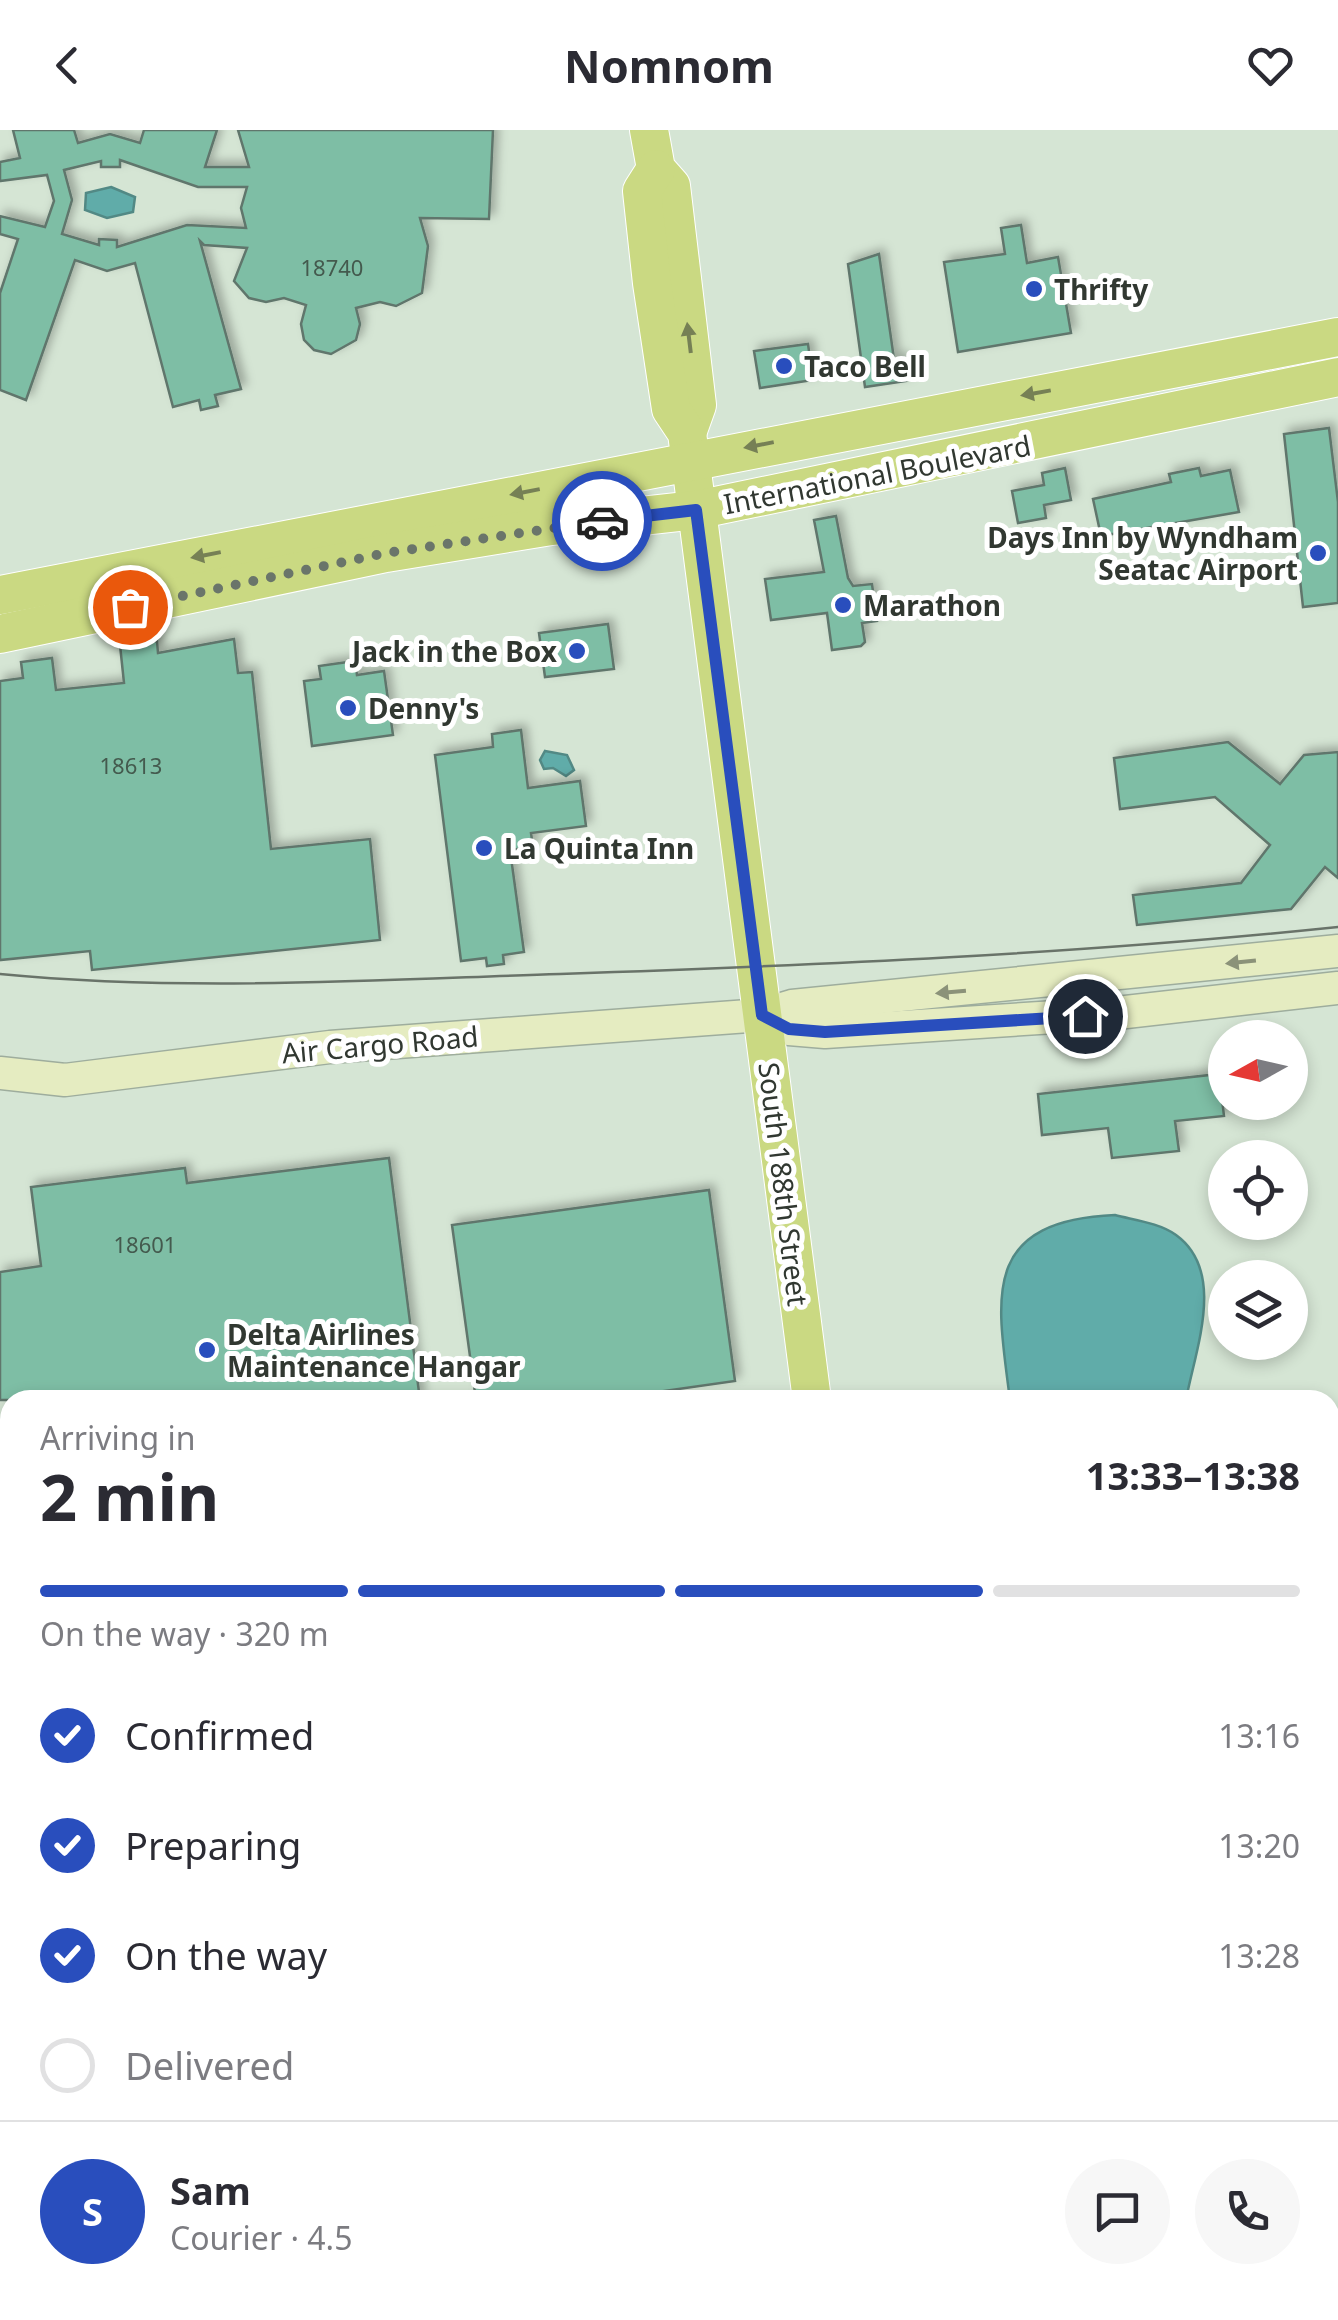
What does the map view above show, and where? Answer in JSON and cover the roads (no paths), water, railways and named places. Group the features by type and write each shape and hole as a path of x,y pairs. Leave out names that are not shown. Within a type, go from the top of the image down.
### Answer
{"main road":[{"name":"South 188th Street","path":"650,130 656,169 642,191 652,283 671,409 688,446 811,1390"},
{"name":"International Boulevard","path":"0,595 688,446 1155,371 1338,337"},
{"path":"1155,371 1164,382 1178,388 1217,380 1253,394"},
{"path":"1058,437 1086,409 1148,396 1154,388 1155,371"},
{"name":"International Boulevard","path":"0,634 386,553 551,526 696,510 1338,377"},
{"path":"762,1015 792,1006 1338,951"},
{"path":"762,1015 789,1029 825,1032 1117,1013 1338,988"},
{"name":"Air Cargo Road","path":"0,1073 65,1080 330,1047 762,1015"}],"water":[{"path":"111,187 135,197 133,212 107,218 85,210 86,193"},
{"path":"545,751 567,755 574,770 566,776 553,768 544,769 540,760"},
{"path":"1115,1215 1155,1225 1176,1235 1191,1251 1200,1269 1204,1313 1188,1390 1009,1390 1002,1329 1007,1272 1019,1249 1039,1232 1071,1220"}],"tram line":[{"path":"0,974 210,983 420,979 949,957 1338,927"}],"place":[{"name":"Thrifty","path":"1034,289"},
{"name":"Taco Bell","path":"784,366"},
{"name":"Days Inn by Wyndham Seatac Airport","path":"1318,553"},
{"name":"Marathon","path":"843,605"},
{"name":"Jack in the Box","path":"577,651"},
{"name":"Denny's","path":"348,708"},
{"name":"La Quinta Inn","path":"484,848"},
{"name":"Delta Airlines Maintenance Hangar","path":"207,1350"}]}
